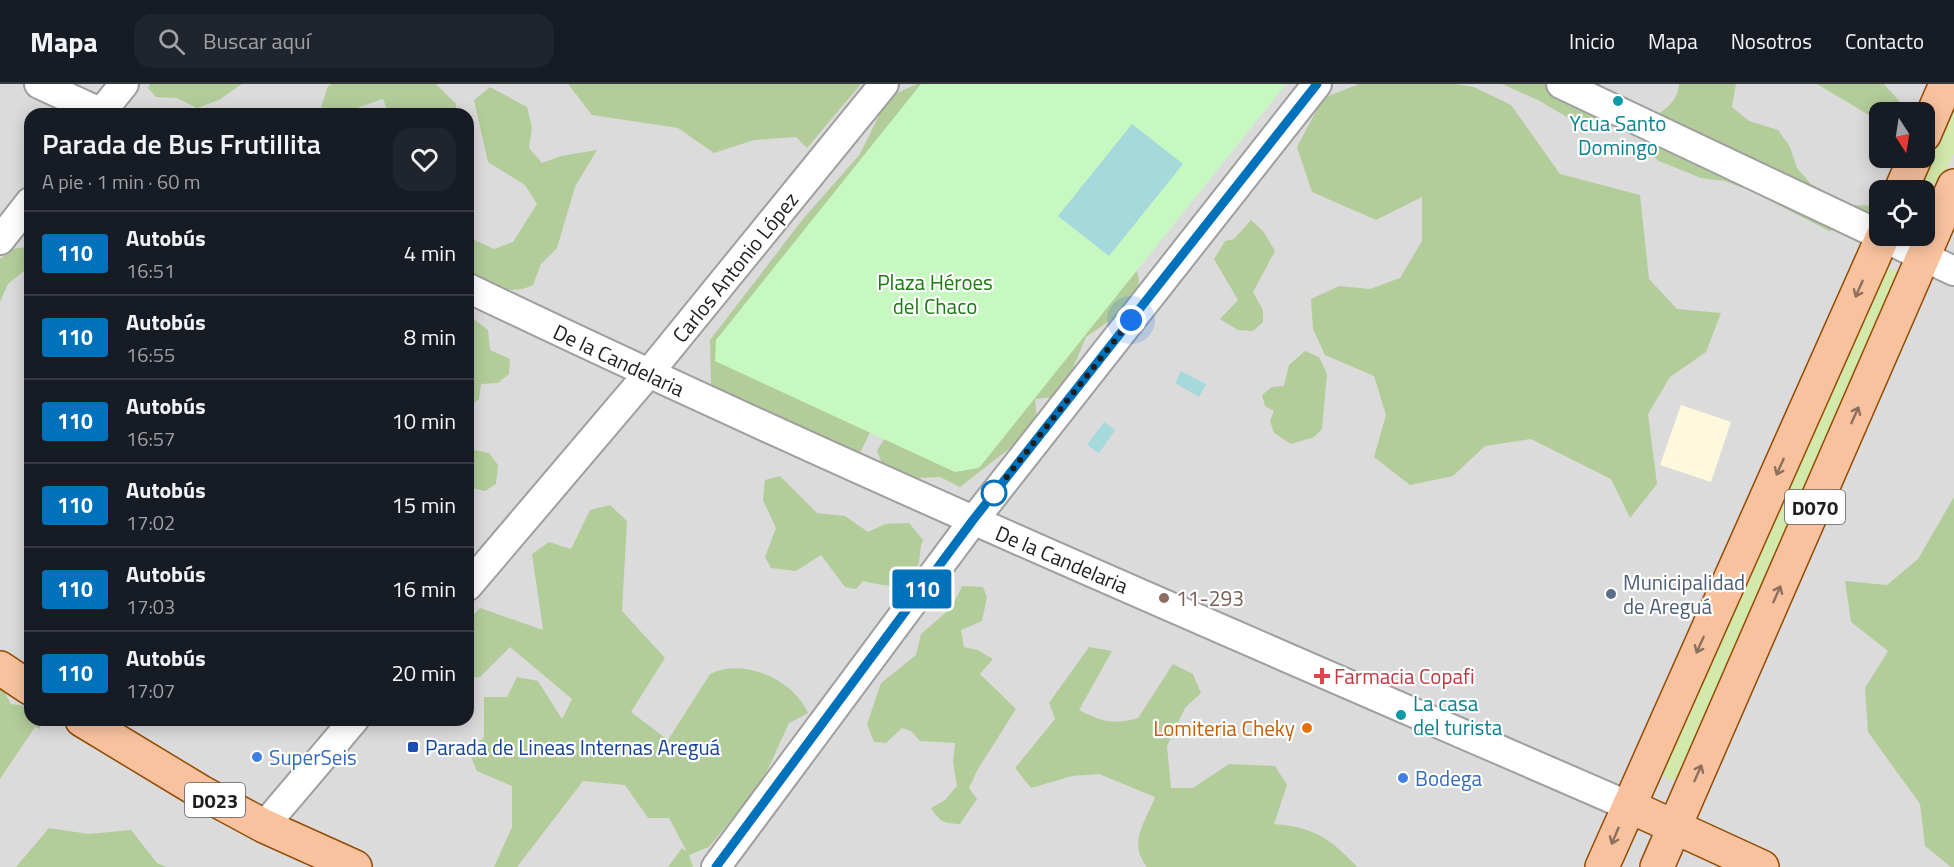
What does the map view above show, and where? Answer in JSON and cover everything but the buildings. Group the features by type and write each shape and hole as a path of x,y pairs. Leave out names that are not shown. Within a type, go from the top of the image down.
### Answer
{"main road":[{"path":"1935,110 1946,84"},
{"name":"D070","path":"1675,826 1954,186"},
{"name":"D070","path":"1629,806 1877,246"},
{"path":"0,668 24,684"},
{"name":"D023","path":"92,726 201,792 264,826 355,867"},
{"path":"1602,867 1629,806 1762,867"},
{"path":"1657,867 1675,826"}],"street":[{"path":"39,84 89,108"},
{"path":"106,108 124,84"},
{"name":"Carlos Antonio López","path":"474,579 648,374 884,84"},
{"path":"716,867 973,520 1317,84"},
{"path":"1561,84 1869,230"},
{"path":"0,240 24,210"},
{"path":"1902,246 1954,271"},
{"name":"De la Candelaria","path":"474,291 648,374 973,520 1629,806"},
{"path":"264,826 349,726"}],"shaded area":[{"path":"0,84 1954,84 1954,867 0,867"},
{"path":"1681,405 1731,422 1711,482 1660,465"}],"green space":[{"path":"150,84 242,84 219,100 197,108 177,98 156,97 148,88"},
{"path":"332,84 436,84 456,104 456,108 387,108 383,99 357,108 324,108 321,107 328,86"},
{"path":"568,84 861,84 807,148 796,137 754,140 714,153 678,128 592,115"},
{"name":"Plaza Héroes del Chaco","path":"917,84 955,84 1134,260 1139,280 1137,302 1086,337 1061,396 1035,399 1037,419 1024,437 960,487 940,477 897,479 882,464 877,451 887,434 873,426 861,451 840,457 711,386 710,340 803,219 860,154 888,97"},
{"name":"Plaza Héroes del Chaco","path":"921,84 1286,84 979,468 955,472 715,361 716,340"},
{"path":"1359,84 1456,84 1474,87 1511,105 1560,174 1640,195 1649,279 1677,309 1721,313 1706,352 1670,377 1648,414 1657,484 1630,518 1611,479 1531,439 1485,446 1453,476 1410,485 1374,457 1386,415 1374,376 1325,355 1313,329 1311,299 1339,286 1370,289 1400,278 1422,241 1422,197 1376,220 1312,192 1297,147 1323,98"},
{"path":"1502,84 1599,84 1609,105 1598,124 1577,123 1538,100"},
{"path":"1679,84 1736,84 1732,107 1749,121 1778,130 1790,147 1797,168 1811,184 1850,205 1869,206 1869,215 1863,221 1829,231 1749,190 1724,181 1701,178 1659,161 1642,148 1645,122 1663,111 1676,97"},
{"path":"1817,84 1884,84 1900,102 1869,102 1869,115"},
{"path":"490,87 527,107 532,127 529,148 542,163 561,156 597,150 575,187 557,248 541,264 533,285 516,290 500,288 474,275 474,240 494,249 513,242 537,204 525,185 488,162 474,100"},
{"path":"1954,93 1954,153 1935,197 1935,180 1918,180 1923,168 1935,168 1935,139"},
{"path":"1251,220 1263,231 1275,251 1253,292 1263,310 1263,322 1253,331 1238,330 1220,319 1238,300 1214,259 1225,241 1234,239"},
{"path":"24,247 24,271 8,284 0,302 0,259 12,249"},
{"path":"1887,268 1897,272 1899,277 1680,776 1671,781 1661,773 1882,269"},
{"path":"474,319 488,330 490,350 510,359 509,374 498,383 481,384 479,399 474,403"},
{"path":"1305,351 1319,357 1327,374 1322,429 1314,437 1291,444 1274,433 1270,421 1274,411 1265,406 1262,395 1272,387 1284,386 1289,365"},
{"path":"474,450 489,453 498,465 496,484 485,491 474,488"},
{"path":"780,476 817,513 845,516 868,532 885,524 909,523 923,540 918,565 912,576 900,584 893,585 863,581 856,589 845,587 821,555 796,571 771,568 765,557 776,528 763,500 765,480"},
{"path":"1954,497 1954,867 1951,867 1925,846 1920,804 1868,732 1865,688 1888,651 1851,622 1845,581 1887,585 1918,559"},
{"path":"610,505 627,521 622,611 665,658 631,712 668,740 710,674 723,669 738,668 752,670 780,682 792,691 808,713 789,723 763,780 709,847 689,855 693,867 668,867 682,848 687,852 669,818 648,818 625,785 583,781 517,867 494,867 512,827 512,786 477,771 469,752 484,737 484,697 507,697 517,677 538,681 562,719 572,699 510,647 480,677 474,678 474,614 480,608 543,630 532,554 549,542 571,549 590,510"},
{"path":"962,586 983,587 987,597 982,621 961,630 964,647 978,650 993,659 980,674 1016,709 978,769 969,788 977,799 960,824 942,821 931,808 945,800 957,786 953,763 955,743 920,741 911,731 902,728 886,743 874,742 867,724 881,683 916,655 921,634 952,607"},
{"path":"1089,647 1112,651 1079,710 1101,720 1114,722 1138,718 1173,664 1193,674 1201,693 1185,708 1167,746 1171,788 1193,788 1229,764 1275,766 1287,785 1274,824 1300,828 1320,836 1338,848 1357,867 1147,867 1141,858 1138,840 1155,797 1099,774 1072,776 1031,788 1015,768 1055,719 1049,703"},
{"path":"0,684 11,704 24,706 24,726 40,726 40,729 35,727 0,779"},
{"path":"49,828 89,834 131,830 157,863 167,867 16,867"}],"water":[{"path":"1132,124 1183,164 1109,256 1058,216"},
{"path":"1181,371 1206,384 1199,397 1175,383"},
{"path":"1104,422 1115,430 1099,453 1087,445"}],"bus line":[{"name":"110","path":"716,867 973,520 1317,84"}],"place":[{"name":"Ycua Santo Domingo","path":"1618,101"},
{"name":"Municipalidad de Areguá","path":"1611,594"},
{"name":"11-293","path":"1164,598"},
{"name":"Farmacia Copafi","path":"1322,676"},
{"name":"La casa del turista","path":"1401,715"},
{"name":"Lomiteria Cheky","path":"1307,728"},
{"name":"Parada de Lineas Internas Areguá","path":"413,747"},
{"name":"SuperSeis","path":"257,757"},
{"name":"Bodega","path":"1403,778"}],"route":[{"path":"994,493 987,502 1131,320"}]}
